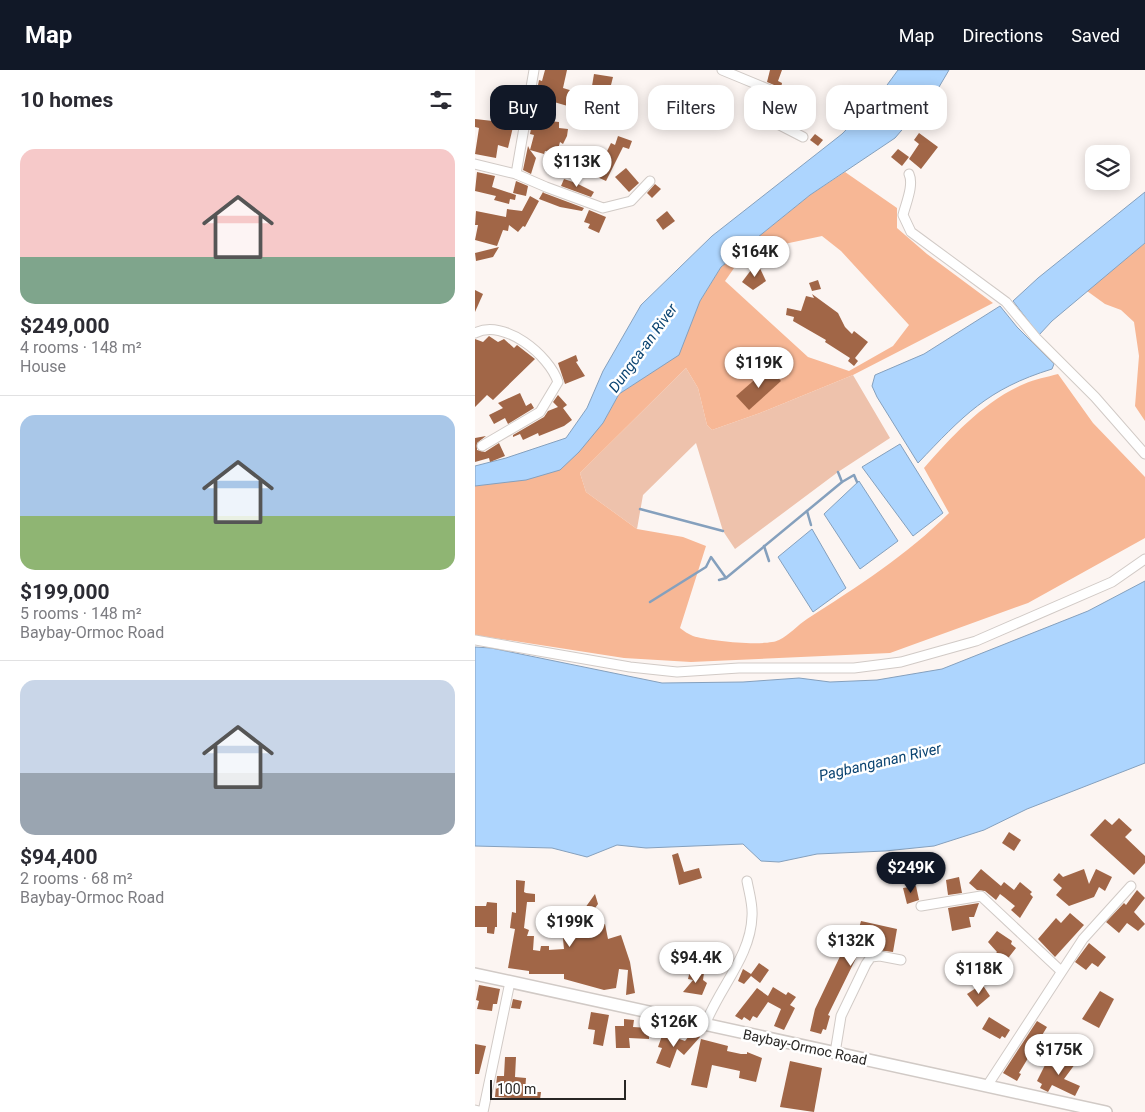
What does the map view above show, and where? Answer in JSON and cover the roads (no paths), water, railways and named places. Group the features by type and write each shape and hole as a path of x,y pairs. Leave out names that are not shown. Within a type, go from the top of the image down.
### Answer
{"main road":[{"name":"Baybay-Ormoc Road","path":"475,974 1106,1112"}],"street":[{"path":"516,174 534,70"},
{"path":"722,70 780,94 768,119 803,137"},
{"path":"475,164 516,174 546,188 603,208 631,201 650,181"},
{"path":"909,174 911,179 910,187 903,215 911,232 1006,302 1036,338 1095,397 1145,454"},
{"path":"475,333 484,329 493,330 525,341 540,354 556,375 558,382 540,412 482,446"},
{"path":"475,640 630,667 677,672 739,668 863,667 901,662 976,642 1112,582 1145,559"},
{"path":"705,1025 711,1008 740,959 749,937 753,914 747,881"},
{"path":"987,1086 1085,936 1131,886"},
{"path":"921,906 981,896 1061,971"},
{"path":"835,1053 841,1016 866,964 871,957 880,956 901,960"},
{"path":"475,1110 483,1112 510,982"}],"water":[{"path":"898,70 949,70 940,85 887,85"},
{"name":"Dungca-an River","path":"846,130 902,130 895,138 810,195 721,267 700,301 679,355 619,394 603,423 579,452 560,470 526,480 475,486 475,466 566,438 587,408 603,371 641,305 712,236"},
{"path":"1145,192 1145,243 1052,321 1039,335 1013,301 1038,278"},
{"path":"1000,306 1017,327 1054,364 1052,369 1010,386 977,406 918,463 877,397 872,386 875,375 924,354"},
{"path":"900,444 943,513 913,536 862,467"},
{"path":"859,481 898,541 860,569 824,514"},
{"path":"812,529 846,588 813,612 778,557"},
{"name":"Pagbanganan River","path":"1145,581 1145,763 1027,809 984,830 934,846 885,851 817,854 779,862 761,861 743,844 646,848 617,845 587,857 552,848 475,846 475,647 491,648 662,683 743,682 799,678 830,682 877,680 942,669 1088,611"}],"waterway":[{"path":"650,602 706,567 711,557 726,578 842,482 838,472"},
{"path":"842,482 854,475 857,482"},
{"path":"640,509 723,531"},
{"path":"807,511 811,525"},
{"path":"764,546 769,561"},
{"path":"719,580 726,578"}]}
